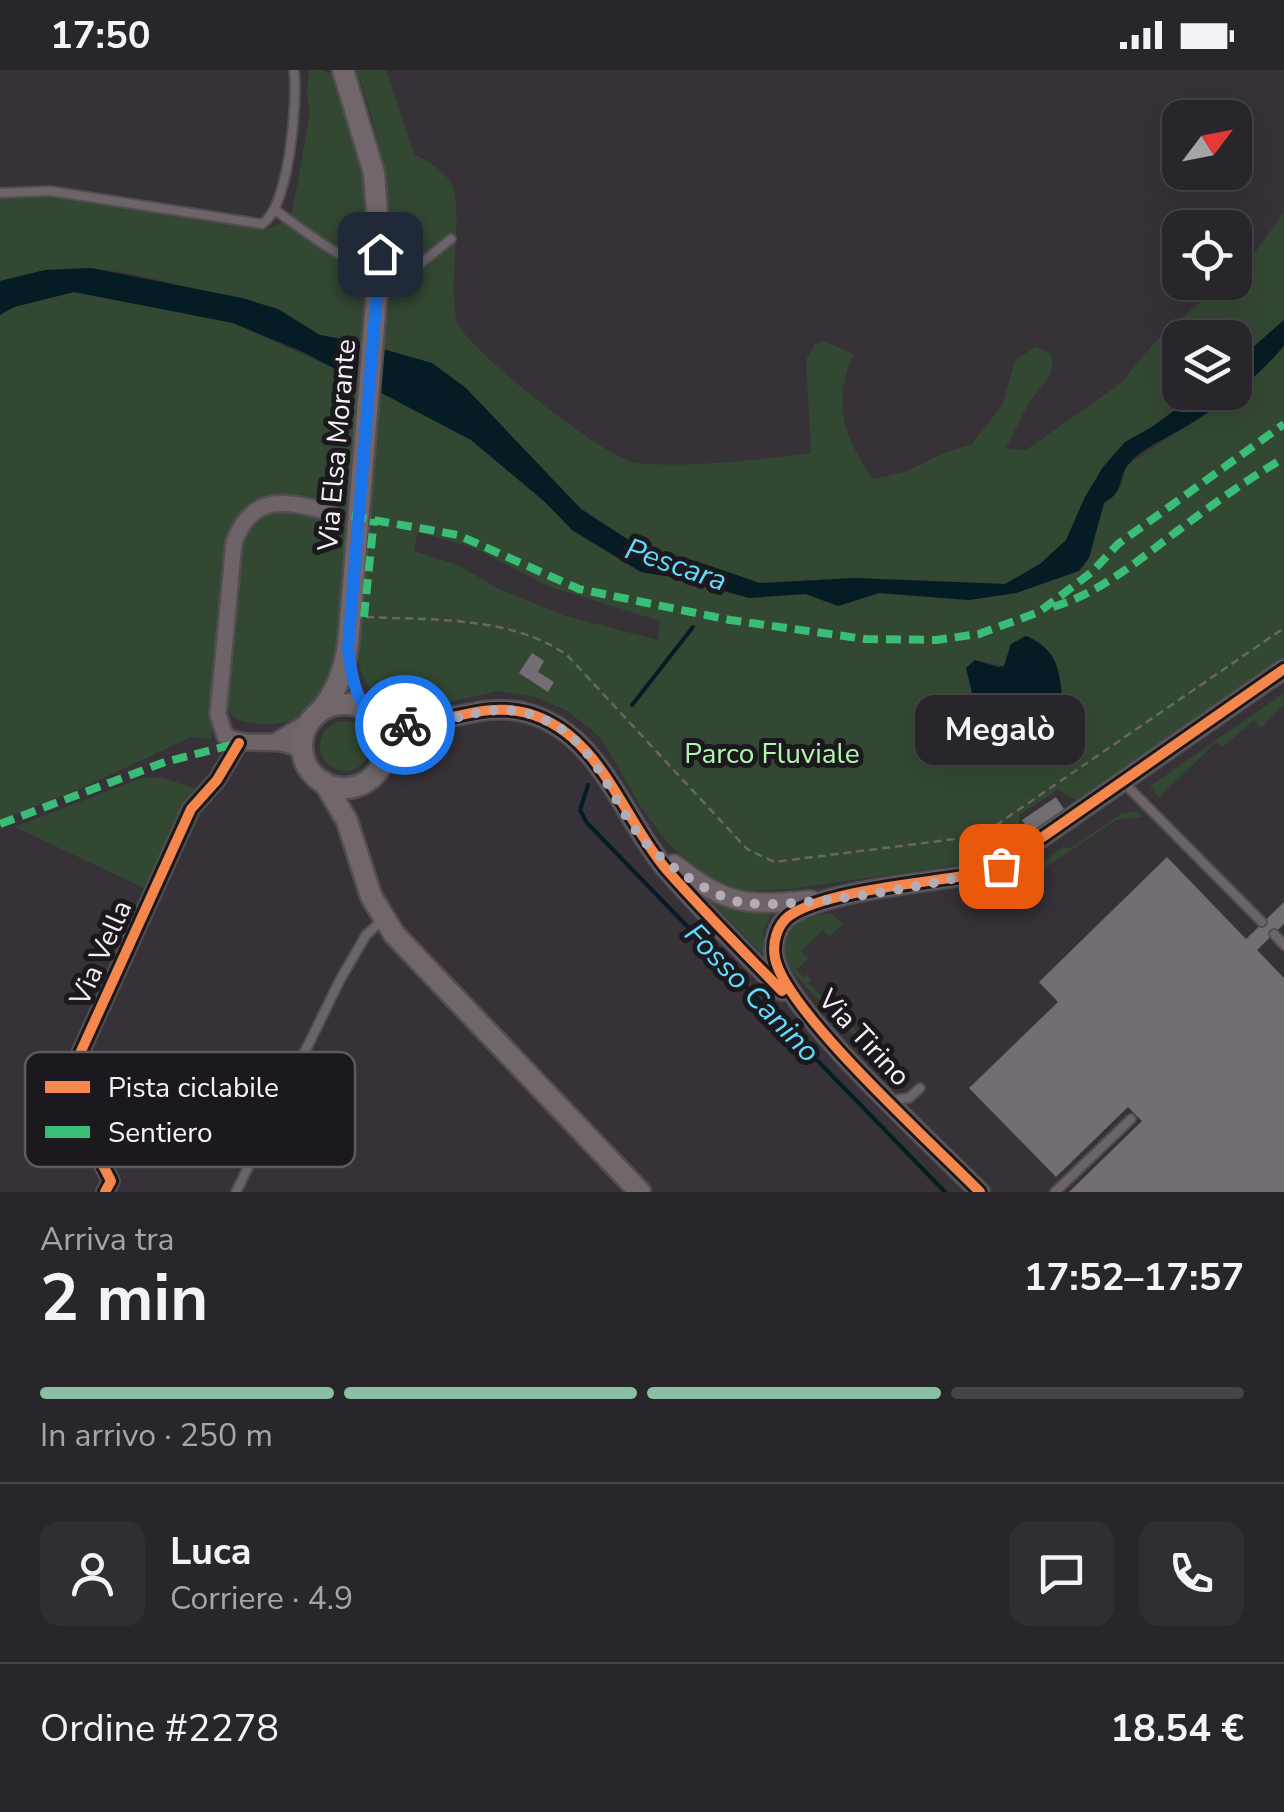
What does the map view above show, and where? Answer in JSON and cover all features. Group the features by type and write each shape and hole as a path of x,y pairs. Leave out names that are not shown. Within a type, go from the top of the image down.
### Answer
{"main road":[{"name":"Via Elsa Morante","path":"316,715 341,679 357,620 380,254 374,172 343,70"},
{"name":"Via Elsa Morante","path":"348,649 354,680 371,715"},
{"path":"355,848 355,824 364,782 382,762 385,736 371,715 349,704 316,715 303,736 302,752 314,775 344,788 364,782"},
{"path":"324,782 347,821 367,885 384,920 412,956 640,1192"}],"street":[{"path":"316,715 278,740 238,743 226,736 218,714 234,542 240,527 259,507 276,502 330,512"},
{"name":"Via Tirino","path":"980,1192 811,1020 778,970 774,948 784,921 827,898 962,877 1001,866 1284,669"},
{"path":"371,715 410,726 497,708 535,715 557,726 597,763 646,842 680,884 811,1020"},
{"path":"382,762 414,736 450,719"},
{"path":"278,740 302,752"},
{"name":"Via Vella","path":"80,1052 176,838 191,809 217,780 238,743"},
{"path":"646,842 695,881 725,898 755,904 827,898"},
{"name":"Via Vella","path":"104,1167 111,1181 105,1192"}],"lane":[{"path":"0,194 50,191 254,225 269,220 275,210 294,122 294,70"},
{"path":"275,210 356,263 386,275 405,276 451,239"},
{"path":"1122,781 1262,922"},
{"path":"305,1052 366,934 384,920"},
{"path":"1274,934 1284,945"},
{"path":"888,1099 905,1100 920,1088"},
{"path":"1055,1192 1131,1119"},
{"path":"236,1192 248,1167"}],"path":[{"path":"357,620 454,622 521,632 549,642 567,655 747,849 774,862 972,837 989,830 1284,628"}],"green space":[{"path":"309,70 323,70 337,77 366,174 372,214 363,343 320,335 278,309 133,274 91,268 45,270 0,281 0,198 55,195 261,230 281,224 293,208 310,112"},
{"path":"356,70 386,70 414,154 443,173 454,190 455,314 468,338 541,403 620,457 636,463 701,464 811,453 806,360 815,344 823,341 854,354 843,388 844,419 873,479 905,472 972,444 1003,404 1015,360 1036,347 1049,352 1053,362 1049,377 1027,406 1006,448 1026,450 1121,383 1162,336 1162,410 1175,410 1125,442 1103,467 1066,540 1040,564 1005,584 855,578 760,583 696,561 644,550 581,509 465,388 432,363 383,349 388,208 369,107"},
{"path":"1284,212 1284,320 1252,348 1252,320 1180,320 1202,300 1252,300 1252,256"},
{"path":"74,292 233,323 360,380 349,512 308,499 280,496 254,503 243,513 217,656 211,739 191,737 80,789 0,820 0,315 14,307"},
{"name":"Parco Fluviale","path":"1284,346 1284,658 1077,800 1058,790 1019,815 1020,841 993,860 789,889 741,891 703,874 667,842 641,807 600,737 566,710 535,697 498,691 400,713 368,686 359,666 358,624 380,392 471,440 572,530 641,572 749,598 806,594 838,606 879,593 969,600 1016,593 1079,571 1089,558 1104,503 1122,485 1126,466 1209,410 1252,410 1252,379","holes":["418,532 474,548 548,586 660,621 658,640 565,616 497,588 458,565 414,551","1027,636 1042,643 977,710 975,660 1004,666 1011,644"]},
{"path":"310,510 346,518 337,674 294,719 272,724 238,720 225,702 239,538 263,511"},
{"path":"1284,693 1284,705 1261,728 1254,720 1223,747 1216,742 1159,798 1150,786"},
{"path":"345,721 363,728 370,746 363,764 345,771 327,764 320,746 327,728"},
{"path":"160,777 202,791 150,891 15,827 141,778"},
{"path":"1137,811 1143,817 1116,820 1016,888 1001,893 977,892 1020,877 1121,814"},
{"path":"709,900 738,910 773,911 763,931 764,955"},
{"path":"831,913 843,924 830,936 823,930 801,951 808,959 796,970 804,977 807,975 809,983 861,1036 858,1040 794,974 784,949 785,939 797,924"}],"water":[{"name":"Pescara","path":"91,268 242,298 278,309 320,335 432,363 466,388 581,509 644,550 695,561 760,583 855,578 1005,584 1040,564 1066,540 1103,467 1125,442 1175,410 1210,410 1148,448 1124,471 1115,494 1104,503 1089,558 1079,571 1016,593 969,600 879,593 838,606 806,594 749,598 641,572 572,530 471,440 303,352 233,323 74,292 14,307 0,315 0,281 45,270"},
{"name":"Pescara","path":"1284,320 1284,346 1252,378 1252,348"},
{"path":"1026,636 1043,646 1054,659 1062,695 976,710 966,668 975,660 1004,666 1011,644"}],"building":[{"path":"532,653 544,661 538,672 554,682 548,692 519,673"},
{"path":"1056,797 1064,809 1031,833 1022,820"},
{"path":"1167,857 1246,939 1284,902 1284,924 1257,950 1284,978 1284,1192 1069,1192 1142,1121 1128,1107 1056,1177 969,1088 1058,1002 1039,982"}],"waterway":[{"name":"Fosso Canino","path":"632,705 693,627"},
{"name":"Fosso Canino","path":"588,785 580,810 587,823 945,1192"}],"marked path":[{"path":"329,512 458,535 579,589 730,620 865,639 936,640 979,634 1039,612 1092,572 1118,544 1284,424"},
{"path":"1053,607 1120,574 1218,501 1284,458"},
{"path":"364,617 374,519"},
{"path":"0,824 165,762 239,743"}],"cycle path":[{"path":"980,1192 865,1078 805,1011 775,958 775,940 781,924 806,907 828,900 982,873 1001,866 1284,669"},
{"path":"377,720 418,723 508,710 552,723 591,757 666,869 782,991"},
{"path":"81,1052 191,809 217,780 239,743"},
{"path":"104,1167 111,1181 105,1192"}],"way so far":[{"path":"405,725 497,708 546,720 589,753 646,842 695,881 736,901 755,904 827,898 982,873 1001,866"}],"place":[{"name":"Megalò","path":"1001,866"}],"route":[{"path":"380,254 348,649 354,680 366,710 377,720 405,725"}]}
